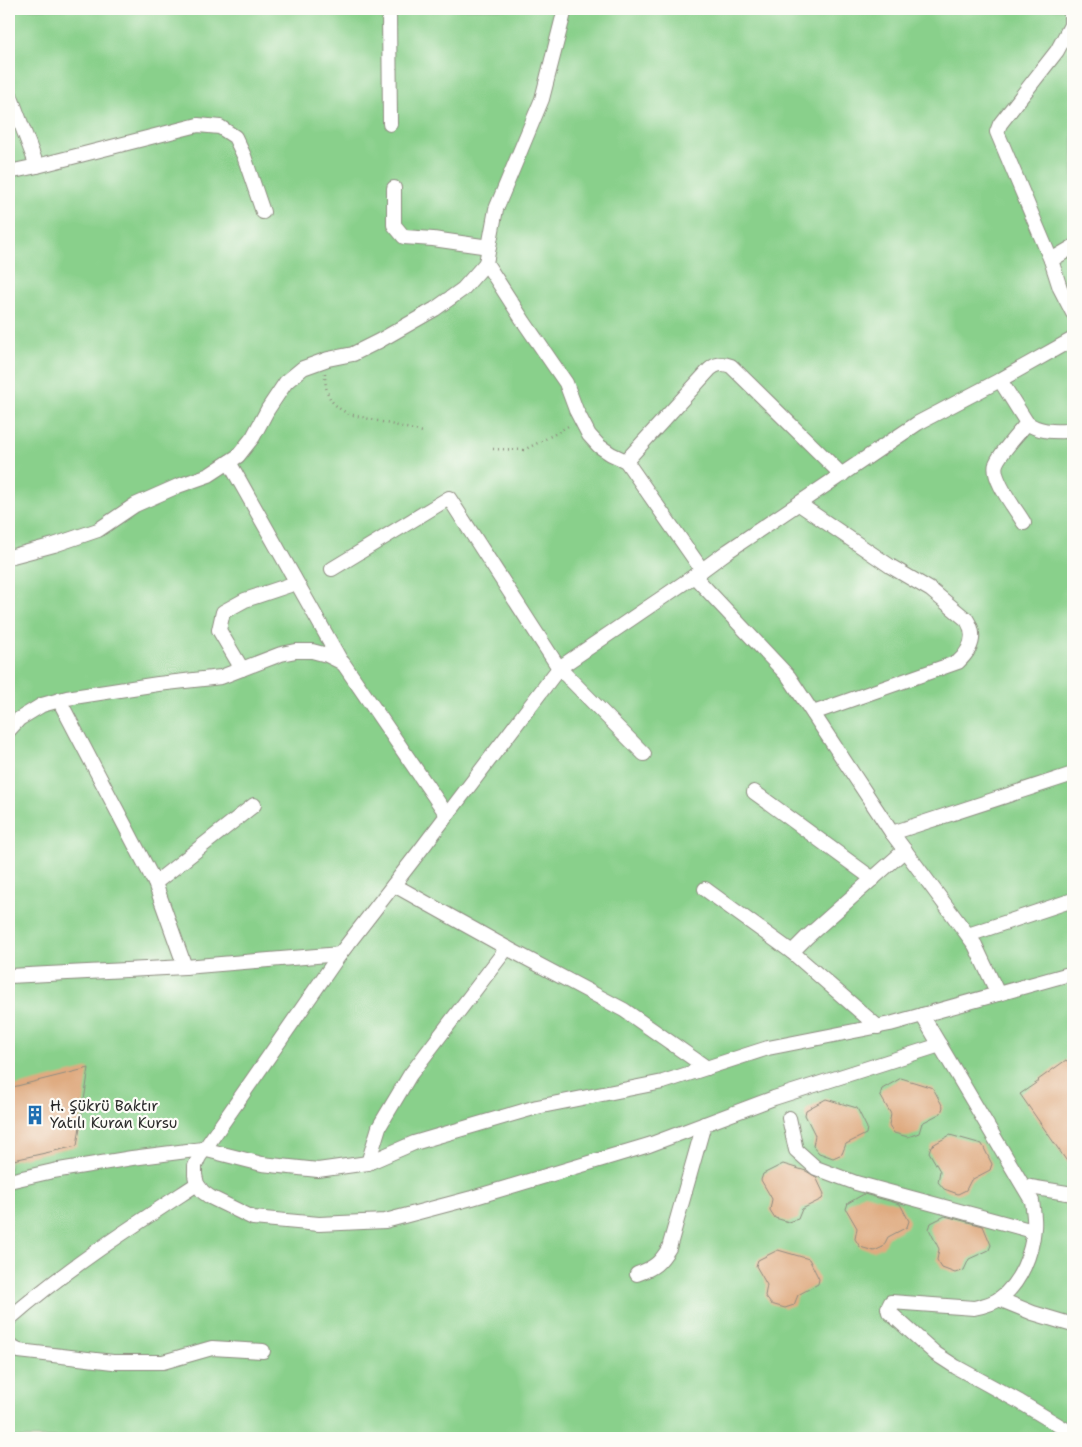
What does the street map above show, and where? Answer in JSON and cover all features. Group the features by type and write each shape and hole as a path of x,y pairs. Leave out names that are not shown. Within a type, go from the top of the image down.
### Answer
{"street":[{"path":"389,9 390,124"},
{"path":"9,557 54,545 98,530 135,505 178,486 210,475 238,456 253,437 268,409 286,382 303,368 328,359 353,354 379,341 435,309 463,288 486,263 496,208 542,99 565,9"},
{"path":"1071,9 1072,26 1057,51 1000,124 997,132 1051,260 1060,288 1073,313"},
{"path":"9,92 37,166"},
{"path":"9,172 198,125 220,127 235,137 244,156 263,212"},
{"path":"394,188 394,225 404,237 489,247"},
{"path":"1051,260 1073,247"},
{"path":"486,263 566,383 589,435 599,446 611,454 626,460 698,573 789,678 892,833 975,945 998,994"},
{"path":"940,1046 774,1098 649,1145 472,1198 385,1221 319,1224 253,1218 210,1198 197,1184 195,1175 195,1166 203,1149 340,954 558,668 918,423 1073,339"},
{"path":"626,460 714,365 726,364 731,366 842,475"},
{"path":"1000,380 1027,423 1042,430 1073,431"},
{"path":"1024,523 997,480 995,468 997,461 1027,423"},
{"path":"229,462 343,664 447,815"},
{"path":"332,570 449,498 558,668 644,754"},
{"path":"799,504 890,566 931,590 967,620 973,633 970,649 958,662 813,713"},
{"path":"242,669 219,630 223,612 245,600 296,583"},
{"path":"9,730 19,719 42,705 59,700 222,676 281,654 296,651 312,651 327,655 343,664"},
{"path":"59,700 155,883 185,967"},
{"path":"892,833 1073,774"},
{"path":"754,792 873,879"},
{"path":"155,883 254,805"},
{"path":"792,952 806,937 905,850"},
{"path":"394,885 624,1010 707,1068"},
{"path":"705,889 792,952 878,1026"},
{"path":"968,935 1073,900"},
{"path":"368,1163 379,1127 410,1075 507,948"},
{"path":"9,976 185,967 340,954"},
{"path":"9,1181 53,1171 203,1149 262,1164 318,1170 368,1163 414,1143 538,1108 663,1082 768,1048 878,1026 1073,973"},
{"path":"922,1015 1032,1201 1033,1231 1028,1255 1021,1274 1009,1290 999,1299 987,1305 974,1308 891,1302 888,1308 889,1312 936,1354 1073,1434"},
{"path":"788,1118 796,1150 816,1168 856,1183 1033,1231"},
{"path":"637,1274 651,1269 662,1260 669,1248 704,1124"},
{"path":"9,1319 23,1306 107,1244 197,1184"},
{"path":"1024,1186 1073,1194"},
{"path":"999,1299 1033,1313 1073,1325"},
{"path":"9,1346 19,1351 113,1362 163,1362 212,1348 263,1351"}],"path":[{"path":"328,359 325,371 325,384 328,396 333,404 349,414 423,432"},
{"path":"493,449 524,450 580,418"}],"green space":[{"path":"9,9 1073,9 1073,1438 9,1438"}],"building":[{"path":"1073,1058 1073,1170 1020,1094 1066,1060 1068,1062"},
{"path":"89,1068 77,1146 9,1161 9,1088"},
{"path":"901,1078 933,1088 943,1107 941,1113 922,1123 919,1133 908,1137 894,1133 889,1125 891,1114 880,1095 882,1089"},
{"path":"826,1099 857,1108 867,1128 866,1134 846,1144 842,1154 833,1158 819,1153 813,1146 815,1135 805,1115 806,1110"},
{"path":"950,1135 982,1144 992,1164 990,1170 971,1180 966,1190 958,1194 944,1189 938,1182 940,1171 929,1152 931,1146"},
{"path":"783,1164 806,1171 816,1177 824,1194 822,1199 802,1209 798,1219 789,1222 775,1218 770,1210 772,1199 761,1180 763,1174"},
{"path":"864,1194 900,1204 909,1221 907,1227 888,1237 883,1247 874,1251 860,1247 855,1239 857,1228 846,1209 848,1203"},
{"path":"945,1216 983,1226 991,1245 989,1250 969,1259 964,1270 955,1273 942,1268 937,1260 939,1249 929,1229 931,1223"},
{"path":"778,1250 809,1259 819,1279 818,1284 798,1295 794,1305 785,1308 771,1304 765,1296 767,1285 756,1266 758,1260"}],"place":[{"name":"H. Şükrü Baktır Yatılı Kuran Kursu","path":"35,1115"}]}
